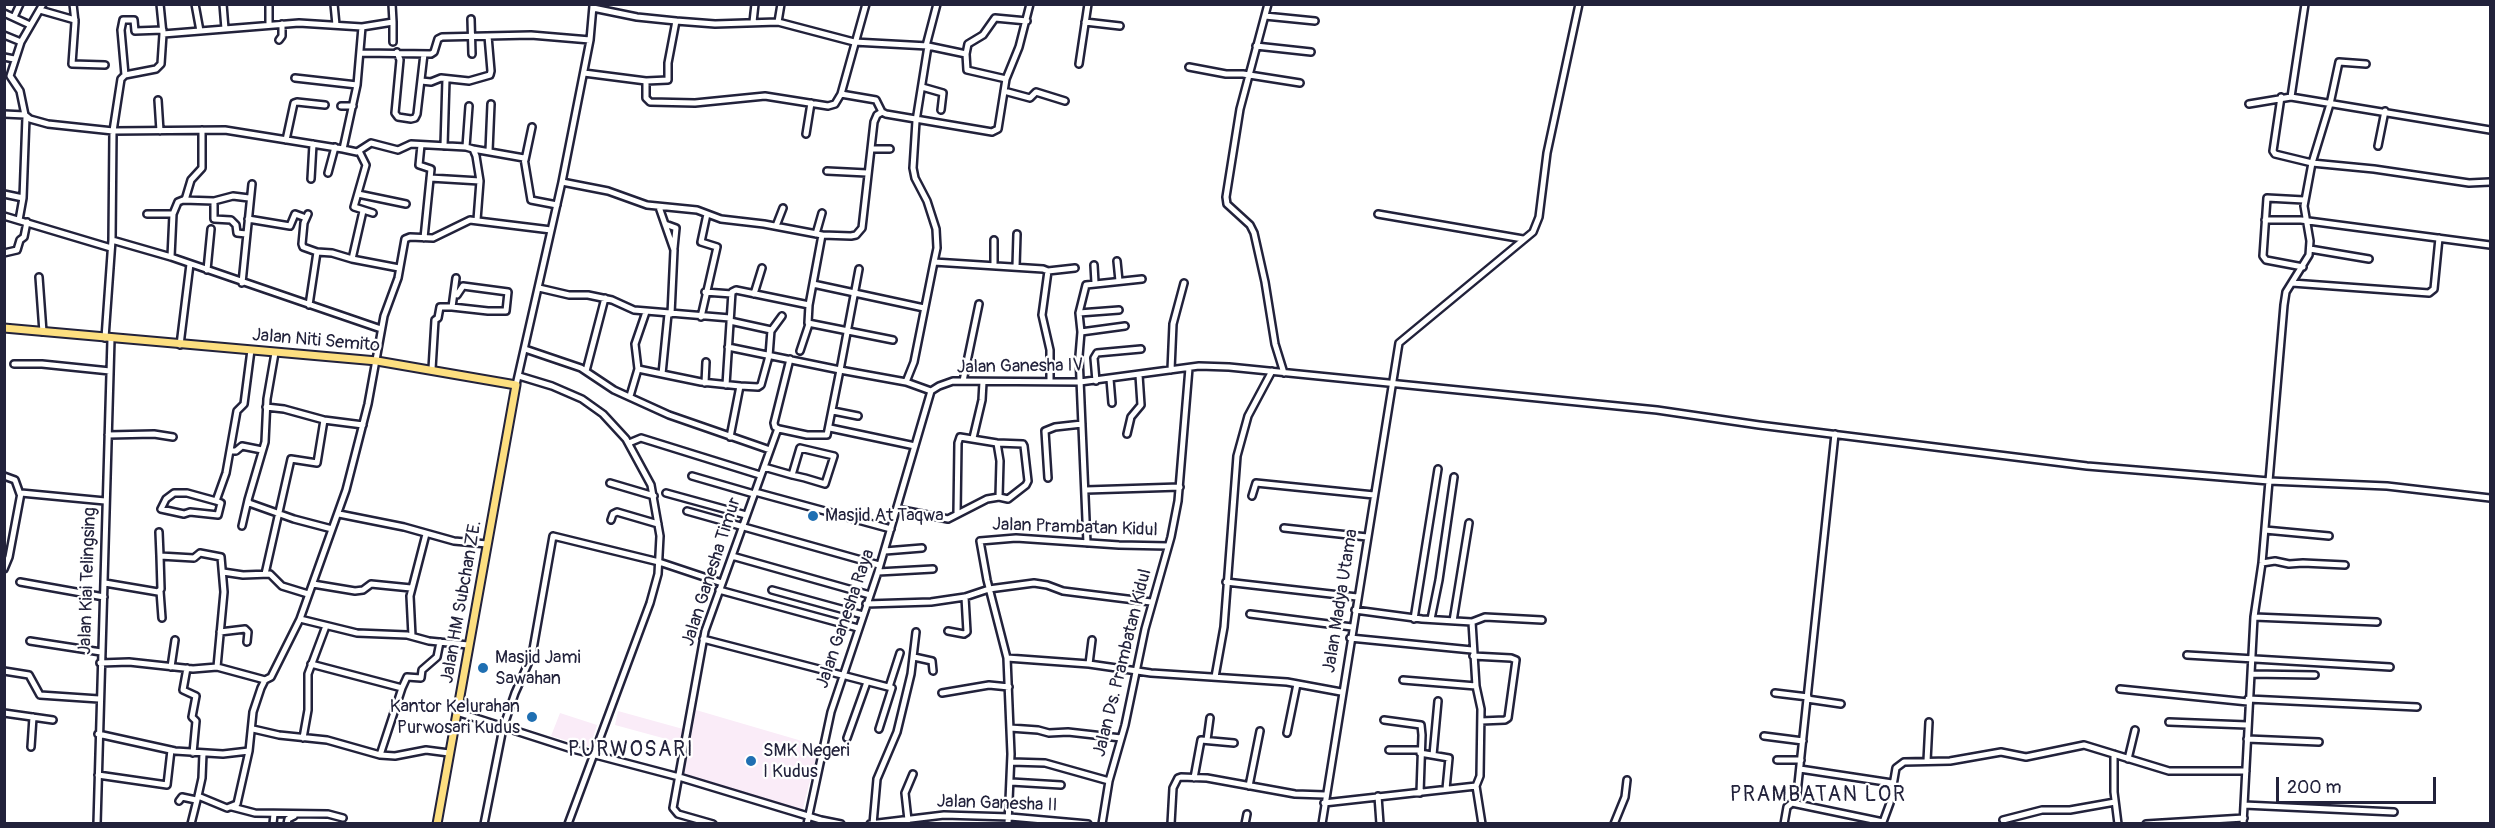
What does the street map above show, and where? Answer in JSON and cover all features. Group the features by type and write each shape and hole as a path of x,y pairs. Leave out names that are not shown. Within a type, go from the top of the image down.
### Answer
{"main road":[{"name":"Jalan Niti Semito","path":"4,328 377,361 516,385"},
{"name":"Jalan HM Subchan ZE.","path":"437,824 516,385"}],"street":[{"path":"14,17 20,4"},
{"path":"73,4 75,20 72,64 105,65"},
{"path":"125,75 159,67 163,60 160,4"},
{"path":"195,4 200,31"},
{"path":"223,4 225,29"},
{"path":"334,4 336,25"},
{"path":"392,4 393,42"},
{"path":"753,22 755,4"},
{"path":"778,22 782,4"},
{"path":"646,81 646,98 650,102 695,103 765,96 811,104 833,105 841,94 866,4"},
{"path":"906,382 914,362 938,241 934,219 913,173 916,121 927,46 937,4"},
{"path":"841,94 876,100 882,112 916,121 994,132 998,129 1006,80 1019,47 1030,4"},
{"path":"1079,64 1088,4"},
{"path":"1268,4 1233,141 1226,201 1250,225 1254,233 1275,344 1284,373"},
{"name":"Jalan Madya Utama","path":"1322,824 1341,692 1401,339 1533,232 1539,217 1549,145 1579,4"},
{"path":"2291,97 2305,4"},
{"path":"269,6 269,25"},
{"path":"516,385 562,182 590,40 593,6 637,17 676,21 715,24 778,22 854,42 927,46 966,54"},
{"path":"19,220 23,198 26,116 21,94 11,78 14,59 41,7 75,20"},
{"path":"4,13 30,25"},
{"path":"1265,16 1315,21"},
{"name":"Jalan Kiai Telingsing","path":"97,824 110,371 108,338 113,131 121,79 125,75 122,21 134,17 132,31 163,32"},
{"path":"1006,80 968,70 966,54 968,44 981,37 995,18 1027,21"},
{"path":"471,20 472,54"},
{"path":"584,73 646,81 668,81 668,63 676,21"},
{"path":"163,32 282,24 363,27 393,22"},
{"path":"1085,22 1120,26"},
{"path":"279,40 282,37 282,24"},
{"path":"343,149 357,85 363,27"},
{"path":"4,35 21,42"},
{"path":"362,53 433,53 440,38 472,36 545,35 590,40"},
{"path":"421,81 446,79 469,81 490,75 488,36"},
{"path":"1256,46 1311,52"},
{"path":"397,52 400,60 395,103 397,116 411,119 416,116 423,54"},
{"path":"4,57 14,59"},
{"path":"2146,824 2244,821 2248,700 2254,617 2262,563 2284,304 2286,292 2303,267 2310,249 2304,200 2339,62 2366,64"},
{"path":"1189,67 1300,83"},
{"path":"295,78 357,85"},
{"path":"444,146 446,79"},
{"path":"922,87 943,93 941,110"},
{"path":"1004,91 1030,98 1036,92 1065,101"},
{"path":"2281,97 2273,151 2275,154 2312,163 2367,168 2469,183 2490,182"},
{"path":"2249,104 2291,97 2490,130"},
{"path":"158,100 160,131"},
{"path":"286,140 294,103 325,105"},
{"path":"489,152 491,104"},
{"path":"806,134 811,104"},
{"path":"341,106 353,106"},
{"path":"469,106 470,148 476,156 480,181 477,220"},
{"path":"2378,146 2385,111"},
{"path":"562,182 600,189 639,203 659,207 689,209 727,220 776,226 819,235 846,237 859,232 863,222 875,117 882,112"},
{"path":"4,114 26,116 48,124 113,131 225,130 359,151 371,143 400,150 409,145 444,146 470,148 521,157 525,160"},
{"path":"532,127 525,160 531,200 557,205"},
{"path":"185,200 191,180 202,168 202,130"},
{"path":"311,179 313,144"},
{"path":"421,145 419,165 430,168 424,238"},
{"path":"328,173 335,147"},
{"path":"871,149 890,149"},
{"path":"359,151 366,165 354,207 373,213"},
{"path":"827,171 867,173"},
{"path":"430,178 480,181"},
{"path":"242,283 252,184"},
{"path":"4,194 23,198"},
{"path":"358,194 406,204"},
{"path":"171,257 172,214 177,204 185,200 213,201 233,196 249,198"},
{"path":"2303,267 2264,259 2268,197 2304,200"},
{"path":"213,201 213,220 231,220 236,225 237,233 246,234"},
{"path":"659,207 665,225 676,228 670,314 662,374"},
{"path":"776,226 783,208"},
{"path":"352,259 363,211"},
{"path":"800,351 809,324 807,319 822,213"},
{"path":"147,214 172,214"},
{"path":"248,219 290,226 296,214 307,216 302,246 316,252 333,253 399,268"},
{"path":"700,317 717,247 701,242 707,214"},
{"path":"1378,214 1523,239"},
{"path":"4,216 111,248"},
{"path":"100,663 129,662 186,668 217,667 265,680 271,677 300,619 339,514 363,426 377,361 381,329 405,239 436,237 466,220 550,230"},
{"path":"2265,220 2307,222 2490,245"},
{"path":"4,253 18,249 20,240 24,237 27,222"},
{"path":"207,270 211,229"},
{"path":"1016,267 1017,234"},
{"path":"2292,283 2429,293 2434,289 2436,280 2439,238"},
{"path":"112,240 171,257 381,329"},
{"path":"994,240 994,266"},
{"path":"2310,249 2369,259"},
{"path":"309,305 316,252"},
{"path":"1117,261 1119,281"},
{"path":"934,262 1048,271 1075,268"},
{"path":"180,345 190,264"},
{"path":"1094,265 1095,283"},
{"path":"754,294 762,268"},
{"path":"790,359 774,423 779,429 820,436 827,435 859,269"},
{"path":"1048,271 1042,315 1050,350 1050,382"},
{"path":"39,277 43,332"},
{"path":"452,307 456,278"},
{"path":"1087,543 1078,342 1081,332 1079,313 1085,286 1142,279"},
{"path":"1171,370 1173,324 1184,283"},
{"path":"813,284 924,308"},
{"path":"432,369 435,320 438,318 440,307 489,312 506,311 508,292 463,286 457,295 454,294"},
{"path":"539,288 568,295 605,298 628,308 646,312 730,320 770,328 771,331"},
{"path":"726,385 732,294 736,290 809,304"},
{"path":"705,292 732,294"},
{"path":"586,370 605,298"},
{"path":"963,381 978,304"},
{"path":"1079,313 1119,310"},
{"path":"630,396 638,369 635,343 646,312"},
{"path":"638,369 705,383 760,386 769,356 771,331 782,316"},
{"path":"809,324 893,340"},
{"path":"1081,332 1125,326"},
{"path":"728,347 906,382 931,391"},
{"path":"525,348 586,370 614,390 669,416 770,450 779,429"},
{"path":"1096,381 1094,361 1097,353 1141,349"},
{"path":"220,503 187,493 172,494 166,499 161,509 184,514 190,512 218,516 237,411 244,404 251,350"},
{"path":"242,526 262,450 275,353"},
{"path":"705,383 706,362"},
{"path":"14,364 42,364 110,371"},
{"name":"Jalan Ganesha IV","path":"931,391 945,383 963,381 1080,382 1207,366 1658,410 2087,466 2269,480 2387,486 2490,498"},
{"name":"Jalan Ds. Prambatan Kidul","path":"1102,824 1151,602 1168,546 1180,487 1189,368"},
{"path":"1216,677 1230,582 1237,456 1248,416 1272,371"},
{"path":"1127,434 1130,419 1141,405 1139,375"},
{"path":"519,376 552,386 582,399 603,414 629,443 647,476 654,496 658,524 659,562 650,603 568,824"},
{"path":"1110,379 1112,403"},
{"path":"973,438 982,400 983,382"},
{"path":"730,437 740,386"},
{"name":"Jalan Ganesha Raya","path":"807,824 831,712 885,550 931,391"},
{"path":"267,407 363,426"},
{"path":"833,411 858,416"},
{"path":"292,458 318,463 324,420"},
{"path":"1048,478 1045,431 1055,427 1082,424"},
{"path":"830,428 915,446"},
{"path":"108,435 154,434 173,437"},
{"path":"1796,803 1835,434"},
{"path":"897,509 946,519 957,514 990,498 1008,499 1028,481 1026,451 1023,444 997,443 962,436 959,440 957,514"},
{"path":"629,443 641,438 760,475"},
{"path":"997,443 1000,462 999,498"},
{"path":"230,451 236,451 242,446 262,450"},
{"path":"764,468 825,484 834,456 800,448 792,475"},
{"name":"Jalan Ganesha Timur","path":"713,824 674,811 679,777 703,639 770,450"},
{"path":"265,574 294,451"},
{"path":"1414,619 1438,468"},
{"path":"4,476 15,480 20,494 9,557 4,569"},
{"path":"692,476 891,529"},
{"path":"1431,619 1440,580 1454,477"},
{"path":"610,483 654,496"},
{"path":"1252,496 1256,483 1374,495"},
{"path":"1086,490 1180,487"},
{"path":"666,492 746,515"},
{"path":"20,494 105,501"},
{"path":"248,500 249,503 332,529"},
{"path":"687,511 879,565"},
{"path":"611,520 613,514 617,512 658,524"},
{"path":"339,514 466,543 487,544"},
{"path":"1453,621 1469,523"},
{"path":"1284,528 1367,537"},
{"path":"2265,530 2329,536"},
{"path":"159,532 162,618"},
{"path":"412,636 411,588 426,534"},
{"path":"484,824 503,728 532,654 553,536 659,562 722,583"},
{"name":"Jalan Prambatan Kidul","path":"1008,824 1011,762 1007,658 980,550 981,540 1016,538 1168,546"},
{"path":"885,550 922,548"},
{"path":"160,556 194,558 200,553 222,558 217,667"},
{"path":"732,556 870,595"},
{"path":"2262,563 2275,561 2289,564 2345,565"},
{"path":"878,572 933,569"},
{"path":"223,572 273,575 282,586 308,594"},
{"path":"20,582 104,597"},
{"path":"1230,582 1357,597"},
{"path":"105,583 137,590 160,591"},
{"path":"866,604 915,603 965,597 989,589 1034,583 1063,591 1151,602"},
{"path":"313,584 355,591 363,590 370,584 411,588"},
{"path":"720,590 858,628"},
{"path":"772,590 863,615"},
{"path":"948,631 964,634 967,632 965,597"},
{"path":"1355,610 1414,619 1472,622 1485,617 1542,620"},
{"path":"1251,614 1352,627"},
{"path":"2254,617 2377,622"},
{"path":"300,619 357,633 412,636 468,645"},
{"path":"1472,622 1476,686 1481,701 1480,776 1476,786 1482,824"},
{"path":"303,738 308,710 308,674 326,626"},
{"path":"220,632 247,629 247,642"},
{"path":"872,823 877,778 897,732 914,657 916,632"},
{"path":"1350,638 1516,660 1508,718 1481,721"},
{"path":"703,639 890,687"},
{"path":"171,667 175,640"},
{"path":"1089,664 1092,640"},
{"path":"30,641 101,652"},
{"path":"380,755 406,677 421,678 422,670 438,657 440,642"},
{"path":"879,729 893,690 890,687 900,653"},
{"path":"2187,655 2390,667"},
{"path":"914,657 932,661 933,671"},
{"path":"1007,658 1089,664 1136,671 1232,677 1297,684 1341,692"},
{"path":"311,664 402,688"},
{"path":"186,668 183,690 186,693 195,694 197,699 192,717 196,721 193,753"},
{"path":"4,671 29,675 40,695 99,699"},
{"path":"2251,674 2315,675"},
{"path":"232,807 238,800 253,729 253,712 265,680"},
{"path":"1403,680 1476,686"},
{"path":"847,738 867,682"},
{"path":"1287,733 1297,684"},
{"path":"942,693 989,685 1009,687"},
{"path":"2120,689 2248,700 2417,706"},
{"path":"1775,693 1841,704"},
{"path":"1434,755 1438,701"},
{"path":"457,712 503,728 841,824"},
{"path":"4,713 53,720"},
{"path":"31,747 33,717"},
{"path":"1207,740 1210,718"},
{"path":"1384,720 1421,725 1420,793"},
{"path":"1927,761 1929,722"},
{"path":"2169,722 2247,725"},
{"path":"1010,728 1121,738"},
{"path":"253,729 327,740 380,755 395,756 426,750 449,753"},
{"path":"2128,759 2135,730"},
{"path":"1249,786 1260,731"},
{"path":"98,734 193,753 246,753 249,751"},
{"path":"1764,736 1803,741"},
{"path":"2247,739 2319,742"},
{"path":"1194,778 1201,741 1234,743"},
{"path":"1784,824 1788,805 1796,803 1881,822 1885,820 1896,768 1901,763 1961,760 2001,752 2026,757 2084,745 2169,771 2246,771"},
{"path":"98,775 168,785 171,750"},
{"path":"1389,750 1420,752 1449,758 1446,789"},
{"path":"191,824 202,778 202,753"},
{"path":"2114,754 2118,824"},
{"path":"1777,760 1801,760"},
{"path":"1011,762 1046,763 1110,781"},
{"path":"1800,769 1892,783"},
{"path":"908,820 905,792 913,774"},
{"path":"1171,824 1173,788 1175,781 1180,777 1295,794 1325,795"},
{"path":"1614,824 1628,780"},
{"path":"1011,782 1061,785"},
{"path":"1324,803 1476,786"},
{"path":"1378,796 1380,824"},
{"path":"179,801 182,797 197,798 224,807 255,813 328,814 343,818"},
{"path":"2003,820 2042,810 2070,810 2115,801"},
{"path":"2244,805 2394,812"},
{"path":"273,824 274,814"},
{"path":"287,824 289,818 301,814"},
{"path":"1245,824 1247,814"},
{"name":"Jalan Ganesha II","path":"872,823 933,815 953,815 1088,824"},
{"path":"953,815 954,824"}],"shaded area":[{"name":"SMK Negeri I Kudus","path":"696,710 819,746 802,812 684,775"},
{"path":"618,711 683,729 681,743 615,725"},
{"path":"560,713 597,725 590,747 551,736"}],"place":[{"name":"Masjid At Taqwa","path":"813,516"},
{"name":"Masjid Jami Sawahan","path":"483,668"},
{"name":"Kantor Kelurahan Purwosari Kudus","path":"532,717"},
{"name":"SMK Negeri I Kudus","path":"751,761"}],"district":[{"name":"PURWOSARI","path":"631,751"},
{"name":"PRAMBATAN LOR","path":"1818,796"}]}
